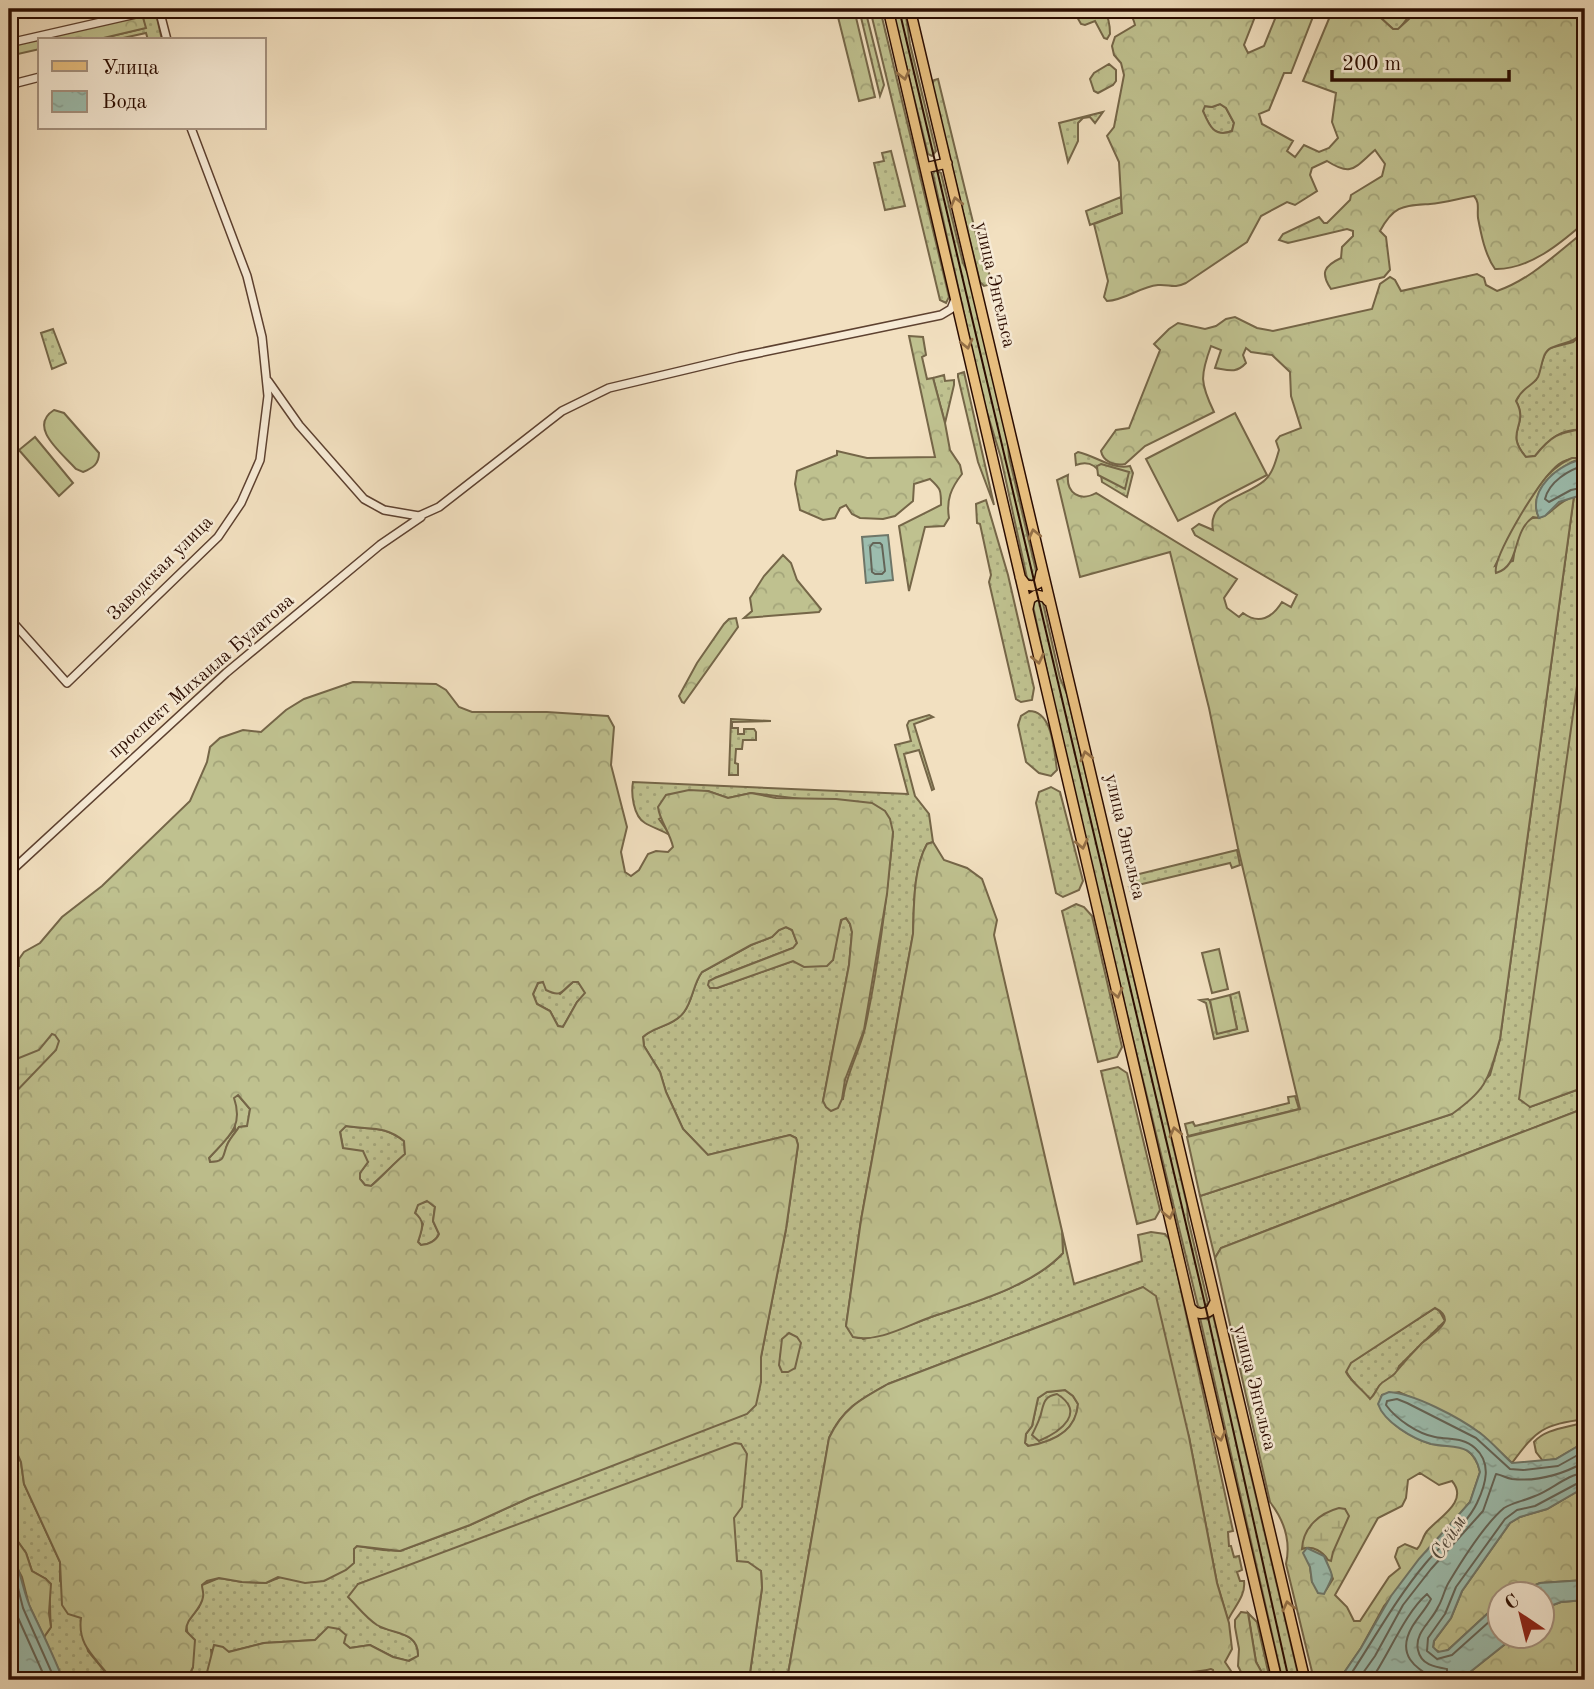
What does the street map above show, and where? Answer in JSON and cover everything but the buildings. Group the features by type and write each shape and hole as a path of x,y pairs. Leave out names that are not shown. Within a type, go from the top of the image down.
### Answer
{"main road":[{"name":"улица Энгельса","path":"888,9 1277,1680"},
{"name":"улица Энгельса","path":"910,9 1304,1676"},
{"path":"925,168 947,163"},
{"path":"1017,568 1023,582 1033,586 1041,579 1040,564"},
{"path":"1028,617 1028,603 1036,595 1045,597 1051,609"},
{"path":"1190,1306 1195,1312 1204,1314 1211,1310 1214,1302"}],"street":[{"path":"9,43 159,9 166,38"},
{"path":"9,85 38,78"},
{"name":"Заводская улица","path":"9,618 66,682 202,554 230,522 248,490 260,460 267,412 268,381 262,337 247,276 192,130"},
{"path":"425,515 562,411 596,393 638,380 942,314 951,309 956,298"},
{"name":"Заводская улица","path":"268,381 284,405 363,499 384,510 408,516 425,515"},
{"name":"проспект Михаила Булатова","path":"9,873 226,673 380,545 425,515"}],"green space":[{"path":"836,9 854,9 875,97 859,101"},
{"path":"859,9 865,9 884,85 880,96"},
{"path":"870,9 880,9 949,297 946,303 940,300"},
{"path":"892,9 905,9 910,44 936,151 932,156 928,154"},
{"path":"1104,9 1107,15 1110,34 1107,39 1095,21 1085,25 1081,24 1077,17 1079,13"},
{"path":"1120,9 1258,9 1244,45 1248,53 1264,46 1279,9 1316,9 1291,73 1284,73 1269,110 1259,114 1262,124 1293,141 1287,151 1295,157 1304,145 1319,152 1329,148 1338,138 1332,122 1336,93 1303,81 1333,9 1371,9 1393,29 1398,29 1409,19 1405,9 1585,9 1585,222 1544,254 1520,265 1495,269 1484,244 1478,204 1474,196 1400,208 1390,216 1380,231 1386,237 1390,270 1384,277 1331,289 1325,274 1327,267 1341,258 1342,247 1353,236 1353,231 1347,229 1288,243 1279,240 1283,234 1319,217 1327,223 1350,200 1351,195 1382,176 1385,164 1375,150 1352,168 1342,169 1327,161 1312,168 1310,175 1317,191 1295,205 1287,202 1261,216 1247,242 1186,283 1151,286 1107,301 1104,297 1108,281 1094,224 1122,213 1119,162 1107,136 1114,127 1124,75 1112,46 1115,37 1135,25 1130,14","holes":["1220,104 1226,108 1234,123 1232,131 1221,133 1213,129 1203,111 1205,106"]},
{"path":"1371,9 1405,9 1409,16 1399,29 1393,29"},
{"path":"142,14 151,14 157,18 162,38 147,38 146,33 123,38 103,38 145,28"},
{"path":"142,14 146,28 104,38 39,38"},
{"path":"38,38 38,49 9,56 9,45"},
{"path":"1109,64 1116,70 1116,81 1098,93 1094,91 1090,79 1094,73"},
{"path":"938,79 984,267 987,266 991,280 984,286 980,282 932,85 934,80"},
{"path":"1220,104 1226,108 1234,123 1232,131 1226,133 1216,132 1203,111 1204,106"},
{"path":"1103,112 1095,123 1090,117 1083,118 1078,123 1078,141 1068,162 1059,123"},
{"path":"891,151 905,206 885,210 874,163 884,161 882,153"},
{"path":"935,170 941,173 1007,435 1009,457 1037,575 1032,581 1027,578 1001,458 983,399 933,174"},
{"path":"1121,197 1122,213 1090,225 1086,211"},
{"path":"1585,231 1585,331 1571,341 1548,350 1538,377 1516,401 1520,417 1516,434 1526,457 1535,456 1556,436 1583,429 1585,459 1565,461 1551,471 1524,511 1495,566 1513,561 1517,538 1526,523 1532,518 1546,515 1574,496 1500,1039 1489,1074 1473,1098 1452,1114 1200,1196 1187,1137 1300,1109 1238,848 1209,708 1170,552 1080,577 1057,480 1068,475 1069,487 1075,494 1085,497 1096,493 1237,579 1224,598 1227,608 1239,617 1243,613 1254,619 1265,618 1282,602 1291,607 1297,595 1195,535 1192,529 1199,524 1213,530 1213,520 1222,505 1268,477 1277,458 1279,450 1276,441 1280,436 1301,428 1291,396 1290,372 1272,355 1251,352 1246,348 1243,355 1246,363 1239,369 1215,368 1221,350 1211,346 1203,379 1214,412 1145,446 1125,464 1114,464 1104,458 1101,451 1116,430 1129,428 1160,350 1154,344 1178,323 1205,329 1235,317 1257,328 1273,331 1372,309 1380,284 1390,277 1401,291 1477,274 1484,278 1486,285 1497,291 1532,273"},
{"path":"53,329 66,363 52,369 41,333"},
{"path":"1585,331 1585,430 1563,433 1551,439 1535,456 1526,457 1517,441 1520,410 1516,401 1521,391 1536,380 1545,353 1550,348 1573,342"},
{"path":"909,336 923,337 926,355 922,357 927,379 933,378 950,450 960,465 962,474 950,494 949,518 944,526 925,527 909,591 899,526 941,505 940,490 934,482 930,479 914,484 913,501 895,516 883,519 860,518 852,514 846,505 840,508 835,518 823,520 800,510 795,484 797,471 837,455 837,451 867,458 935,457"},
{"path":"964,372 994,505 978,462 958,377 958,374"},
{"path":"944,375 945,381 954,380 945,423 933,378"},
{"path":"54,410 64,413 99,453 97,463 90,469 83,472 76,469 45,432 44,424"},
{"path":"1235,413 1267,475 1178,521 1146,459"},
{"path":"35,437 73,483 59,496 19,450"},
{"path":"1078,452 1110,464 1130,466 1133,473 1127,497 1102,482 1094,466 1086,463 1076,465 1075,454"},
{"path":"1572,458 1582,458 1547,480 1537,498 1539,518 1533,517 1526,524 1509,564 1496,573 1501,553 1535,493 1552,471"},
{"path":"1101,464 1129,472 1125,489 1098,475 1097,466"},
{"path":"1585,494 1585,629 1530,1107 1585,1087 1585,1108 1221,1248 1215,1258 1200,1196 1452,1114 1490,1075 1500,1039 1574,496"},
{"path":"986,500 1008,575 1034,688 1032,700 1021,702 1016,699 989,582 991,575 980,524 977,523 976,504"},
{"path":"783,555 791,563 797,580 821,609 819,612 744,618 752,611 750,598 764,576"},
{"path":"1035,599 1043,603 1060,678 1067,694 1187,1205 1208,1303 1203,1309 1198,1306 1074,797 1033,606"},
{"path":"736,618 738,627 684,703 682,702 679,696 697,663 724,624 729,619"},
{"path":"1585,629 1585,1087 1530,1107 1519,1099"},
{"path":"353,682 436,684 446,690 459,707 472,712 547,712 608,716 614,727 611,765 627,827 621,852 625,872 631,876 639,870 648,854 656,851 668,852 673,847 658,807 666,795 689,790 708,791 728,798 751,793 776,798 836,799 872,803 885,811 893,832 887,894 864,1030 845,1080 842,1099 838,1108 831,1111 823,1101 849,965 852,932 846,918 841,920 833,960 827,966 804,967 793,961 717,988 710,988 709,981 715,978 793,948 797,943 792,930 786,927 772,937 751,945 702,972 680,1017 643,1037 644,1046 660,1072 683,1129 708,1155 790,1135 796,1138 798,1145 786,1229 761,1357 761,1382 756,1405 747,1414 400,1551 357,1546 354,1549 354,1563 324,1581 305,1583 278,1577 266,1583 219,1578 207,1581 202,1585 202,1602 187,1626 186,1631 195,1640 193,1667 187,1680 112,1680 85,1645 81,1618 68,1614 62,1605 60,1562 24,1484 9,1418 9,966 19,966 19,959 24,952 40,943 62,917 102,886 190,801 207,762 210,747 220,738 243,730 261,732 286,710 304,699","holes":["543,982 546,990 558,993 573,982 578,982 585,993 563,1027 558,1026 550,1011 537,1004 533,994 538,983","238,1095 250,1109 247,1126 239,1127 228,1143 222,1159 210,1162 209,1158 228,1137 235,1124 237,1108 234,1098","346,1126 390,1132 404,1141 405,1154 371,1186 365,1185 360,1179 360,1173 368,1162 363,1151 343,1148 340,1132","427,1201 435,1207 433,1221 439,1234 434,1241 424,1245 418,1242 422,1226 415,1213 418,1205"]},
{"path":"1029,711 1043,718 1051,733 1057,770 1051,776 1039,773 1026,762 1018,725 1021,716"},
{"path":"929,715 933,717 914,724 934,789 932,790 919,750 904,754 915,796 929,814 933,842 927,844 922,854 917,876 913,934 861,1220 846,1326 863,1339 897,1330 1001,1292 1035,1275 1063,1253 1062,1231 1074,1284 1142,1261 1138,1235 1151,1232 1165,1234 1170,1240 1233,1531 1228,1532 1229,1546 1234,1557 1239,1556 1242,1570 1237,1572 1240,1581 1244,1581 1241,1597 1228,1620 1217,1583 1189,1437 1143,1287 888,1384 861,1400 840,1419 829,1438 787,1680 749,1680 762,1588 761,1571 737,1561 733,1518 384,1575 358,1584 380,1627 400,1633 415,1643 418,1656 408,1661 393,1657 370,1645 350,1648 344,1643 315,1640 264,1643 228,1652 211,1650 212,1659 205,1680 187,1680 193,1667 186,1624 199,1607 202,1585 219,1578 266,1583 357,1546 400,1551 470,1525 529,1498 761,1382 761,1357 786,1229 798,1145 796,1138 790,1135 708,1155 683,1129 660,1072 644,1046 643,1037 680,1017 702,972 751,945 772,937 786,927 792,930 797,943 793,948 715,978 717,988 793,961 833,960 836,937 842,919 846,918 852,932 849,965 823,1101 843,1099 870,1004 893,832 801,799 751,793 728,798 708,791 659,819 671,836 641,820 635,810 633,782 908,794 895,745 911,741 907,725 909,721"},
{"path":"731,719 771,721 732,722 732,728 738,728 738,734 744,734 744,729 754,729 756,732 756,740 743,740 742,749 736,749 738,775 729,775"},
{"path":"1051,787 1060,792 1083,881 1079,890 1063,897 1056,893 1036,803 1039,792"},
{"path":"933,842 944,860 967,868 982,879 997,920 994,935 1062,1231 1063,1253 1035,1275 1001,1292 883,1335 872,1338 853,1337 846,1326 861,1220 913,934 919,865 927,844"},
{"path":"1237,850 1240,865 1232,868 1230,863 1138,885 1139,890 1131,892 1129,887 1137,885 1135,875"},
{"path":"1076,904 1084,907 1092,916 1122,1047 1117,1057 1098,1062 1062,911"},
{"path":"1219,949 1228,989 1212,993 1202,953"},
{"path":"542,982 560,994 573,982 578,982 586,993 577,1002 563,1027 558,1026 550,1011 537,1004 533,994 538,983"},
{"path":"1239,992 1248,1031 1214,1039 1206,1003 1200,1000 1210,1001 1218,1033 1237,1029 1230,995"},
{"path":"1230,995 1237,1029 1217,1034 1210,1000"},
{"path":"52,1034 59,1041 56,1050 9,1099 9,1062 39,1050"},
{"path":"1118,1067 1127,1073 1160,1210 1155,1219 1137,1224 1101,1071"},
{"path":"238,1095 250,1109 248,1126 239,1127 228,1143 223,1159 210,1162 209,1158 235,1129 233,1097"},
{"path":"1295,1096 1299,1109 1188,1136 1185,1124 1193,1122 1195,1126 1289,1103 1288,1097"},
{"path":"1585,1108 1585,1419 1559,1424 1542,1431 1512,1463 1480,1433 1450,1416 1399,1392 1382,1395 1380,1403 1383,1411 1397,1426 1425,1442 1465,1449 1475,1459 1480,1472 1470,1502 1384,1606 1361,1648 1339,1680 1314,1680 1286,1564 1288,1547 1285,1531 1270,1502 1215,1258 1221,1248","holes":["1435,1308 1444,1316 1442,1326 1381,1384 1370,1399 1346,1372 1351,1363","1420,1473 1439,1485 1452,1481 1456,1488 1455,1502 1426,1532 1417,1549 1405,1544 1398,1548 1395,1557 1400,1568 1389,1577 1360,1621 1354,1621 1347,1607 1335,1595 1378,1518 1402,1506 1408,1480","1316,1553 1324,1556 1333,1579 1326,1590 1312,1582 1310,1567"]},
{"path":"346,1126 390,1132 404,1141 405,1154 371,1186 365,1185 360,1179 360,1173 368,1162 343,1148 340,1131"},
{"path":"428,1201 435,1207 433,1221 439,1234 432,1242 421,1245 418,1242 423,1224 415,1214 418,1204"},
{"path":"1143,1287 1156,1296 1189,1437 1217,1583 1229,1623 1232,1649 1225,1662 1237,1680 1215,1680 1211,1669 1171,1675 1158,1680 787,1680 829,1438 847,1412 888,1384","holes":["1065,1390 1078,1404 1068,1429 1046,1442 1028,1446 1025,1443 1026,1434 1032,1426 1038,1398 1047,1392"]},
{"path":"1435,1308 1445,1321 1399,1366 1396,1374 1380,1385 1370,1400 1348,1375 1346,1371 1350,1363"},
{"path":"1213,1315 1298,1674 1282,1678 1200,1318 1208,1319"},
{"path":"789,1333 801,1343 795,1368 782,1372 779,1365 782,1339"},
{"path":"1065,1390 1078,1404 1073,1422 1055,1438 1029,1446 1025,1443 1026,1434 1032,1426 1038,1398 1047,1392"},
{"path":"1057,1394 1070,1408 1068,1420 1056,1432 1039,1441 1032,1435 1043,1405 1046,1399"},
{"path":"9,1418 24,1484 60,1562 60,1581 81,1617 88,1651 112,1680 63,1680 44,1637 51,1627 48,1585 46,1579 32,1571 26,1553 9,1529"},
{"path":"1585,1424 1585,1442 1556,1459 1543,1461 1536,1452 1534,1442 1548,1432"},
{"path":"735,1443 741,1444 747,1454 742,1507 734,1518 737,1561 748,1562 761,1571 762,1588 749,1680 205,1680 214,1645 229,1652 264,1643 315,1640 328,1627 339,1629 346,1635 344,1643 350,1648 370,1645 393,1657 409,1661 418,1656 414,1642 404,1635 377,1625 348,1597 358,1584"},
{"path":"1585,1487 1585,1580 1486,1580 1486,1615 1448,1650 1441,1653 1433,1648 1434,1641 1451,1618 1462,1591 1510,1523 1547,1509"},
{"path":"1339,1508 1345,1509 1349,1516 1331,1561 1317,1550 1302,1549 1306,1534 1314,1522 1325,1513"},
{"path":"9,1529 26,1553 32,1571 51,1584 51,1627 44,1637 29,1605 22,1577 9,1552"},
{"path":"1585,1600 1585,1680 1460,1680 1498,1650 1556,1650 1556,1604"},
{"path":"1241,1612 1248,1613 1256,1662 1266,1680 1245,1680 1238,1666 1239,1649 1235,1620"},
{"path":"1248,1613 1257,1622 1270,1680 1266,1680 1256,1662"}],"water":[{"path":"1585,459 1585,494 1559,502 1545,516 1539,518 1537,497 1548,479 1565,466"},
{"path":"888,535 893,580 866,583 862,537"},
{"name":"Сейм","path":"1389,1392 1399,1393 1423,1401 1461,1420 1484,1436 1512,1463 1556,1459 1585,1442 1585,1487 1547,1509 1510,1523 1462,1591 1451,1618 1434,1641 1433,1647 1438,1652 1448,1650 1486,1615 1486,1650 1498,1650 1460,1680 1339,1680 1391,1596 1419,1559 1470,1502 1480,1472 1473,1455 1467,1451 1424,1442 1393,1423 1378,1404 1382,1395"},
{"path":"1307,1548 1324,1556 1331,1573 1324,1594 1318,1593 1312,1582 1310,1567 1303,1553"},
{"path":"9,1552 17,1566 31,1609 63,1680 9,1680"},
{"path":"1585,1580 1585,1600 1556,1604 1556,1582"}],"tram line":[{"path":"899,9 1207,1313 1289,1680"}]}
